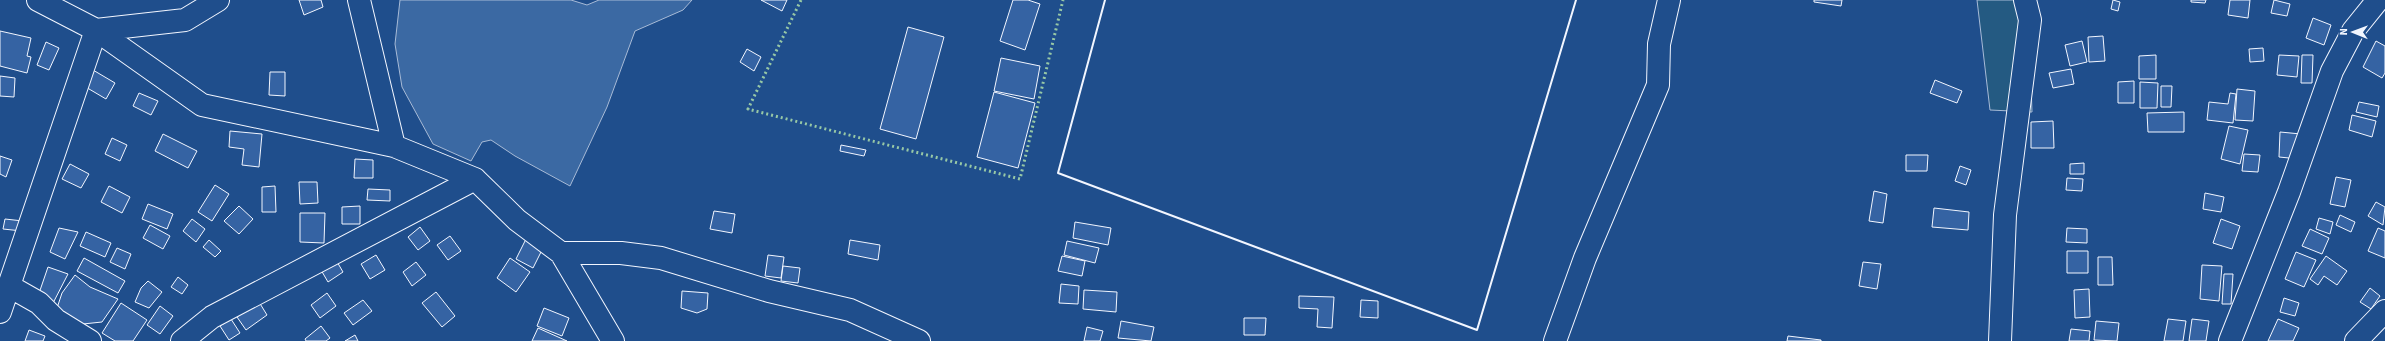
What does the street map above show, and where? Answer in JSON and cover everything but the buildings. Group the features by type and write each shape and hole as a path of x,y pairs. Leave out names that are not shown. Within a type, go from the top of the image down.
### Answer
{"street":[{"path":"38,0 96,30 202,105 394,146 475,179 517,220 561,253 613,341"},
{"path":"96,30 185,20 218,0"},
{"path":"359,0 394,146"},
{"path":"1555,341 1585,258 1658,85 1658,44 1669,0"},
{"path":"2000,341 2005,215 2030,20 2025,0"},
{"path":"2230,341 2290,192 2332,71 2353,30 2378,0"},
{"path":"0,312 96,30"},
{"path":"182,341 212,317 475,179"},
{"path":"561,253 621,253 661,258 769,291 850,310 919,341"},
{"path":"8,286 38,303 56,320 90,341"},
{"path":"2356,341 2385,311"}],"shaded area":[{"path":"400,0 571,0 587,5 599,0 692,0 683,10 635,31 607,107 570,186 515,156 491,140 482,142 471,161 433,144 402,87 395,44"},
{"path":"1977,0 2028,0 2032,112 1990,110"}],"hedge":[{"path":"801,0 748,109 1020,179 1063,0"}],"wall":[{"path":"1105,0 1058,173 1477,330 1576,0"}]}
